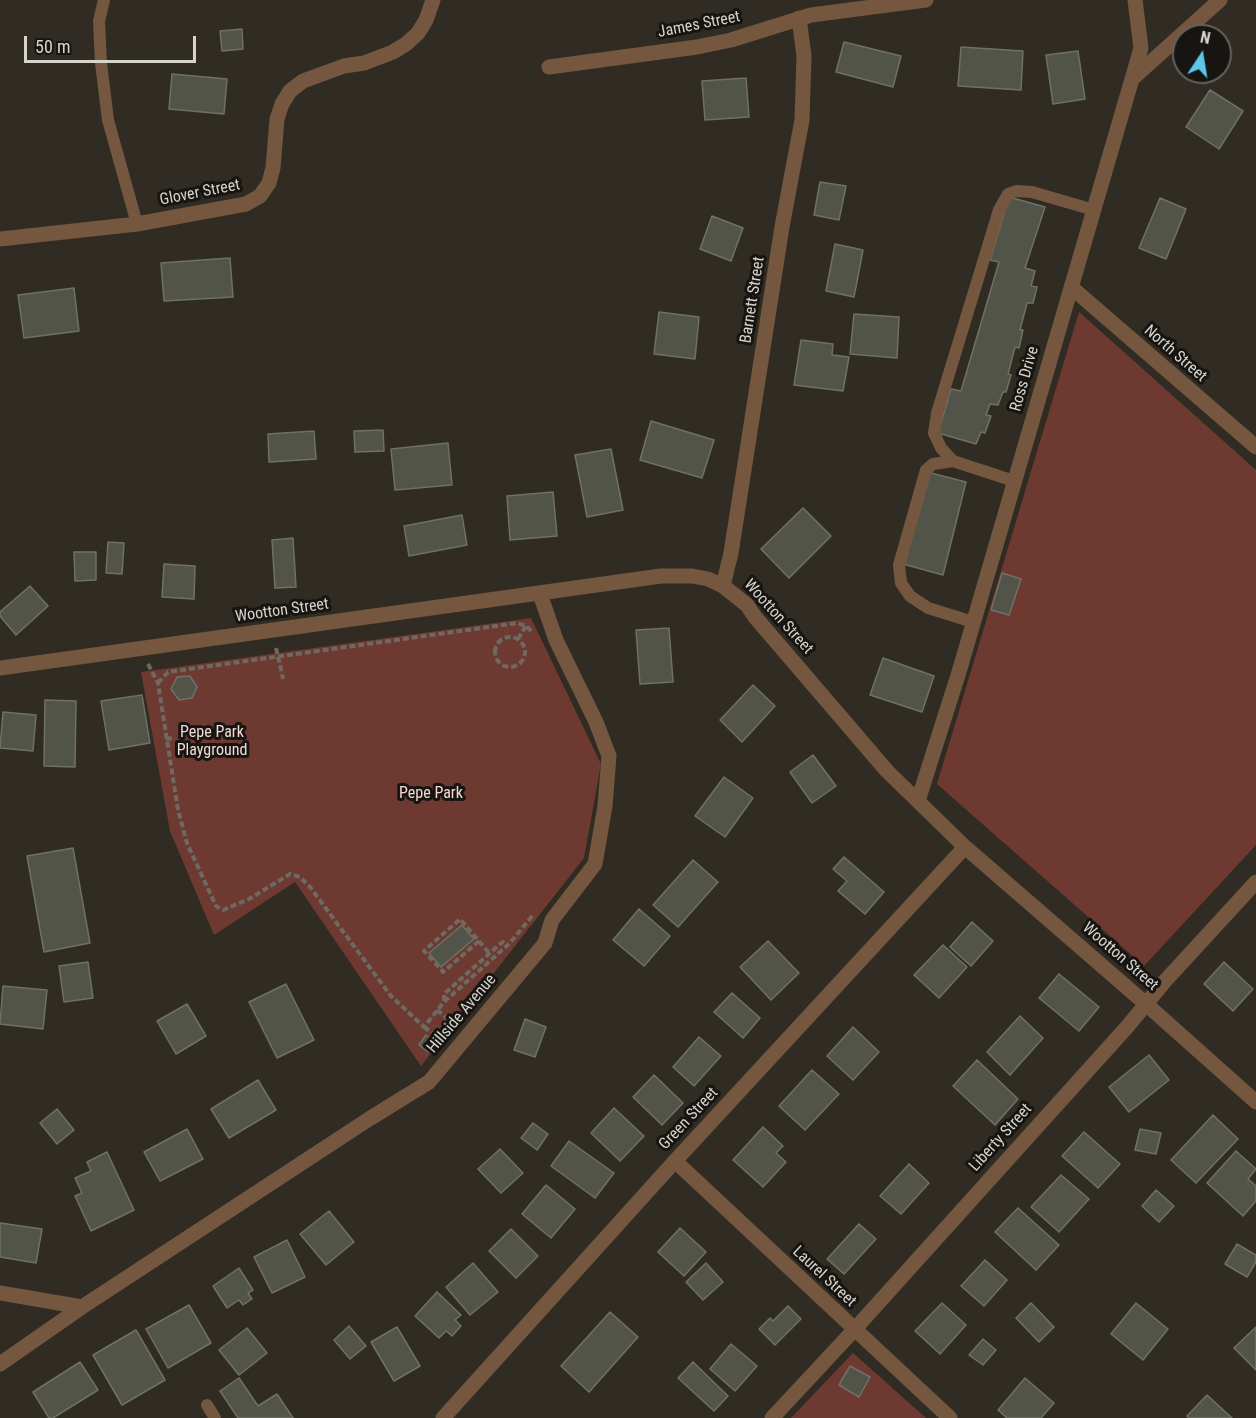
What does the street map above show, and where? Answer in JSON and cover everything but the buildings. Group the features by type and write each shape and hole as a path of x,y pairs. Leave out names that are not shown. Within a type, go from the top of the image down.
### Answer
{"street":[{"name":"Glover Street","path":"0,239 137,224 246,204 260,196 269,183 273,168 277,119 290,91 303,81 344,66 379,59 406,44 426,20 433,0"},
{"name":"James Street","path":"549,67 697,47 731,40 811,15 926,0"},
{"path":"1132,79 1141,48 1135,0"},
{"path":"1132,79 1220,0"},
{"name":"Barnett Street","path":"723,586 731,553 782,227 802,120 804,56 799,18"},
{"name":"Ross Drive","path":"918,801 973,622 1132,79"},
{"name":"North Street","path":"1071,287 1256,447"},
{"name":"Wootton Street","path":"0,668 661,576 692,576 708,579 723,586 747,605 755,618 887,771 965,847 1256,1102"},
{"name":"Hillside Avenue","path":"0,1364 82,1307 429,1082 544,943 552,920 595,864 605,806 609,756 597,722 556,640 540,594"},
{"name":"Green Street","path":"443,1418 675,1161 965,847"},
{"name":"Liberty Street","path":"772,1418 854,1330 1256,882"},
{"name":"Laurel Street","path":"675,1161 950,1418"},
{"path":"0,1293 82,1307"}],"lane":[{"path":"104,0 99,21 101,63 108,120 137,224"},
{"path":"953,461 941,448 934,433 937,413 999,210 1008,194 1016,191 1032,192 1094,210"},
{"path":"973,622 928,608 910,596 901,584 899,565 926,470 933,464 953,461 1014,481"},
{"path":"207,1405 215,1418"}],"path":[{"path":"533,633 526,626 516,623 168,672 158,684 178,810 187,843 216,906 223,910 249,899 290,874 300,877 310,887 391,996 424,1027 444,1002 507,946 538,908"},
{"path":"518,639 526,626"},
{"path":"274,630 283,679"},
{"path":"505,639 518,639 525,650 522,662 510,668 503,666 495,655 496,648 505,639"},
{"path":"166,739 175,738"},
{"path":"479,941 443,972 424,951 460,919 479,941 490,954"},
{"path":"444,1002 444,994 503,942 507,946"}],"green space":[{"path":"1079,312 1256,470 1256,845 1144,966 937,784"},
{"name":"Pepe Park","path":"531,618 601,764 584,858 421,1066 295,882 214,935 170,831 141,672"},
{"path":"853,1353 926,1418 791,1418"}],"park label":[{"name":"Pepe Park Playground","path":"212,742"}]}
